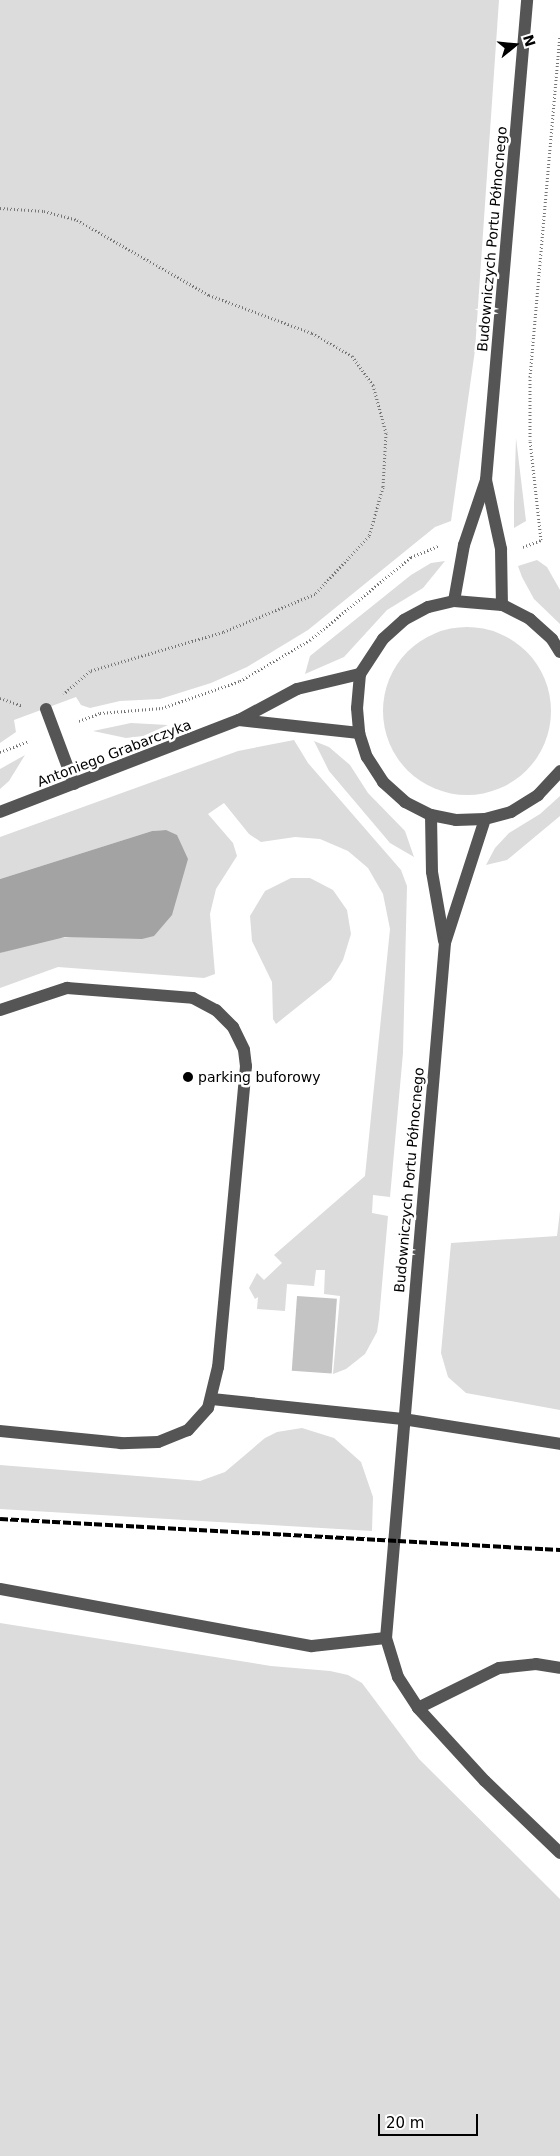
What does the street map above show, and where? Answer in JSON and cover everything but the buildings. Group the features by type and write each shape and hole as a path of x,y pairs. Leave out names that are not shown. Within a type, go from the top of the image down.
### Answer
{"street":[{"name":"Budowniczych Portu Północnego","path":"454,600 464,545 486,480 527,0"},
{"name":"Budowniczych Portu Północnego","path":"486,480 501,549 502,605"},
{"path":"560,652 552,639 530,618 502,605 454,600 428,607 404,620 383,639 360,674 357,708 359,733 367,757 383,782 405,802 431,815 456,820 485,819 512,812 538,795 560,771"},
{"name":"Antoniego Grabarczyka","path":"0,812 239,720 297,689 360,674"},
{"path":"46,709 74,784"},
{"name":"Antoniego Grabarczyka","path":"239,720 359,733"},
{"name":"Budowniczych Portu Północnego","path":"431,815 432,872 445,943"},
{"name":"Budowniczych Portu Północnego","path":"386,1638 403,1419 445,943 485,819"},
{"path":"0,1010 60,989 102,988 192,998 216,1010 233,1027 244,1050 245,1080 218,1367 212,1399 199,1420 188,1430 158,1442 121,1443 0,1432"},
{"path":"212,1399 403,1419 560,1444"},
{"path":"0,1589 312,1646 386,1638 398,1677 418,1708 485,1781 560,1853"},
{"path":"418,1708 499,1668 536,1664 560,1668"}],"path":[{"path":"514,550 541,540 530,440 530,377 560,36"},
{"path":"0,208 44,211 76,220 209,295 312,333 344,351 352,356 373,385 386,433 382,487 369,536 315,594 223,632 90,671 46,709"},
{"path":"79,721 100,713 162,708 240,680 310,640 411,557 430,547 444,545"},
{"path":"0,752 28,741"}],"shaded area":[{"path":"0,0 499,0 475,350 451,521 435,527 308,630 247,667 211,683 160,699 120,701 90,708 81,705 76,697 14,720 16,732 0,743"},
{"path":"516,438 526,521 514,528 514,503"},
{"path":"537,560 547,567 560,590 560,624 534,599 518,566"},
{"path":"445,561 423,588 387,610 344,657 305,674 310,656 411,575 431,563"},
{"path":"475,627 499,633 527,651 545,679 550,695 550,727 545,743 527,771 514,781 491,792 459,795 435,789 407,771 397,758 386,735 383,703 389,679 407,651 420,641 443,630"},
{"path":"131,723 168,725 143,736 126,738 93,731"},
{"path":"294,740 308,763 401,870 407,886 403,1053 390,1197 373,1195 372,1213 388,1216 379,1319 377,1332 365,1354 346,1369 333,1374 340,1296 324,1294 325,1270 316,1270 314,1286 287,1284 285,1311 257,1309 258,1297 255,1299 249,1288 257,1273 264,1280 282,1263 274,1255 365,1176 390,929 383,894 368,868 348,851 320,839 295,837 261,842 249,834 224,803 208,814 233,843 237,856 216,889 210,914 215,974 204,978 58,967 0,988 0,953 47,939 82,936 166,830 152,831 0,879 0,837 238,751"},
{"path":"314,741 329,747 350,765 368,793 405,831 414,857 390,843 329,771"},
{"path":"25,755 9,781 0,789 0,769"},
{"path":"560,796 560,816 507,860 486,865 495,848 509,833 540,814"},
{"path":"166,830 177,835 188,859 172,915 154,936 142,939 65,937 0,953 0,879 152,831"},
{"path":"291,878 310,878 333,890 347,910 351,934 343,960 331,980 276,1024 273,1019 272,982 252,941 250,916 265,891"},
{"path":"560,1211 560,1410 466,1393 448,1377 441,1353 451,1243 557,1236"},
{"path":"302,1428 334,1438 361,1462 373,1497 372,1531 0,1509 0,1465 200,1481 225,1472 265,1438 277,1432"},
{"path":"0,1623 271,1666 330,1671 348,1675 362,1683 419,1759 560,1899 560,2156 0,2156"}],"railway":[{"path":"0,1519 560,1550"}],"place":[{"name":"parking buforowy","path":"188,1077"}]}
